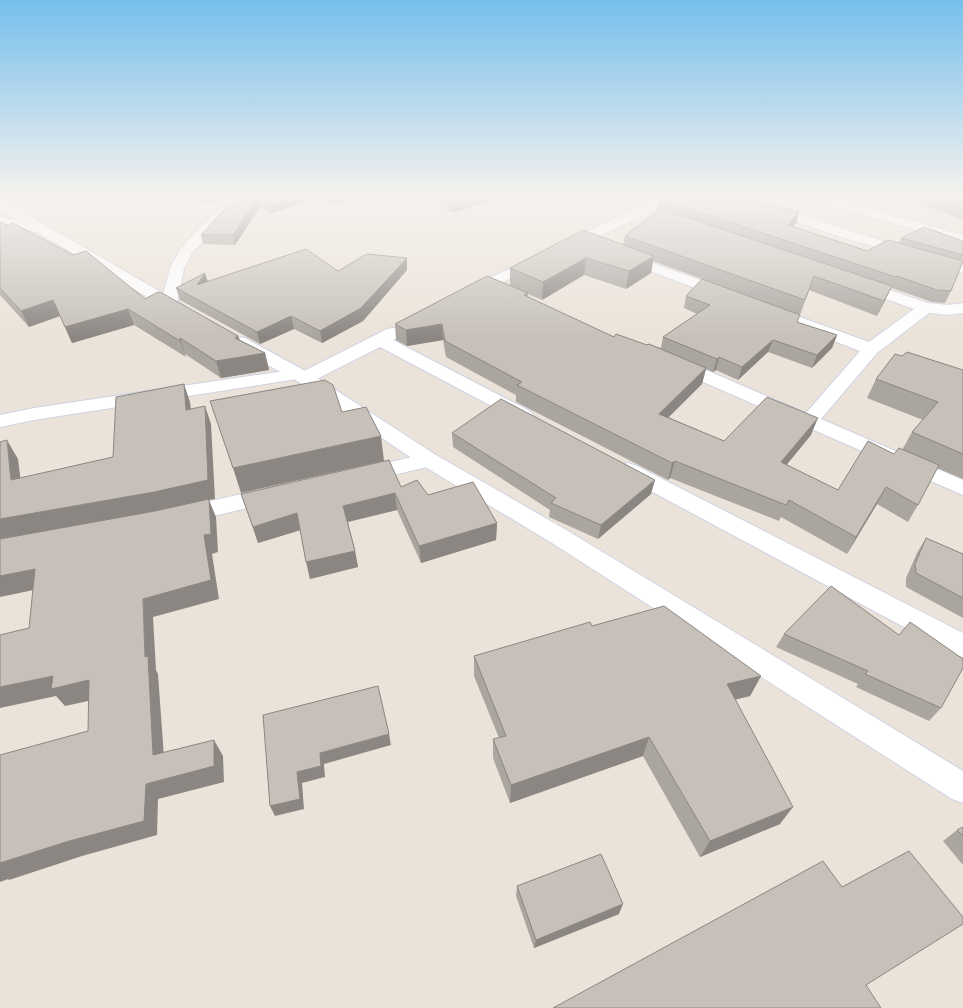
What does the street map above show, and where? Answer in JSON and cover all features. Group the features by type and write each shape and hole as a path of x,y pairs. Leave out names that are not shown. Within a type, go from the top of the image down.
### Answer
{"street":[{"path":"68,244 196,318"},
{"path":"168,303 177,268 186,251 193,244"},
{"path":"458,299 486,284 572,244"},
{"path":"591,244 596,246"},
{"path":"881,244 963,268"},
{"path":"611,251 737,299"},
{"path":"843,280 926,308 948,310 963,308"},
{"path":"486,284 508,293"},
{"path":"752,304 871,349"},
{"path":"809,421 871,349 926,308"},
{"path":"0,421 34,414 301,376 380,340 408,325"},
{"path":"222,333 301,376 430,460 560,537 963,788"},
{"path":"380,340 542,425"},
{"path":"662,358 963,488"},
{"path":"346,479 430,460"},
{"path":"612,462 963,646"},
{"path":"163,520 292,491"}],"building":[{"path":"0,244 52,244 73,255 86,251 145,299 158,292 162,293 238,336 235,338 265,353 216,361 180,338 180,341 128,309 65,327 53,300 21,311 0,288"},
{"path":"556,244 621,244 654,256 629,271 586,258 543,282 510,268"},
{"path":"648,244 766,244 892,286 884,301 814,276 805,300"},
{"path":"796,244 846,244 867,251 880,244 902,244 963,261 951,291 937,290 897,276 896,277"},
{"path":"923,244 963,244 963,255"},
{"path":"306,249 338,271 367,254 407,258 361,308 320,331 291,316 257,332 176,288 205,273 197,285"},
{"path":"487,276 528,293 524,295 614,337 616,334 647,345 649,344 706,368 659,414 724,441 767,397 818,418 781,462 838,490 868,441 894,454 899,448 939,465 918,505 886,487 856,537 789,500 786,505 675,461 672,463 517,385 522,382 445,341 442,324 406,330 395,324"},
{"path":"702,279 800,315 797,322 837,335 817,355 773,340 742,367 719,357 717,359 663,337 710,305 686,296"},
{"path":"907,352 963,370 963,454 912,432 938,402 876,379 895,354 902,356"},
{"path":"325,380 333,385 342,412 366,407 381,436 233,468 210,401"},
{"path":"184,384 186,410 205,406 208,480 154,492 0,519 0,442 7,440 11,480 113,457 116,397"},
{"path":"501,399 655,480 601,525 551,503 556,498 452,433"},
{"path":"389,460 401,487 417,480 428,495 473,482 497,523 419,546 395,493 343,506 355,551 306,562 297,513 253,527 241,494"},
{"path":"209,499 211,534 204,535 211,580 143,599 145,657 148,656 153,755 214,740 214,766 146,784 144,821 66,842 0,863 0,755 88,731 89,680 51,689 53,676 0,687 0,635 29,628 35,569 0,576 0,539 155,511"},
{"path":"926,538 963,554 963,598 916,573 915,564"},
{"path":"831,586 899,635 910,622 963,659 963,668 941,708 865,674 868,671 784,634"},
{"path":"664,606 761,676 727,684 793,807 710,841 649,737 511,785 493,739 506,736 474,656 590,622 592,626"},
{"path":"378,686 389,734 320,753 321,766 297,772 300,799 270,806 263,715"},
{"path":"963,827 963,836 957,830"},
{"path":"909,851 963,917 963,924 866,985 881,1008 553,1008 823,861 842,887"},
{"path":"601,854 623,904 536,940 517,886"}]}
